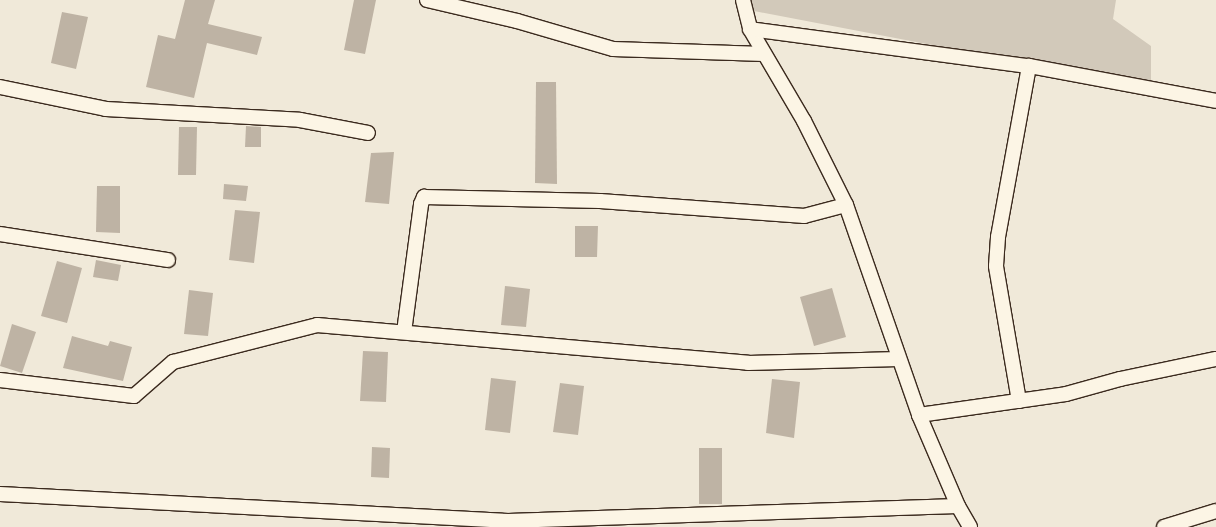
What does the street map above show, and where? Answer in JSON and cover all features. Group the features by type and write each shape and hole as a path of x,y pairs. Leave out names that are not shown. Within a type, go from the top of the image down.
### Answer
{"street":[{"path":"431,0 517,21 613,49 764,54"},
{"path":"743,0 750,29 804,121 846,205 919,415 958,506 970,527"},
{"path":"750,29 1029,66 1216,101"},
{"path":"1019,401 996,266 998,237 1029,66"},
{"path":"0,87 106,109 300,120 368,133"},
{"path":"404,332 420,204 424,198 600,201 804,216 846,205"},
{"path":"0,234 168,260"},
{"path":"0,380 116,396 134,396 173,362 258,338 317,326 748,363 899,359"},
{"path":"919,415 1066,394 1120,379 1216,359"},
{"path":"0,494 508,521 958,506"},
{"path":"1164,527 1216,511"}],"shaded area":[{"path":"751,0 1116,0 1113,19 1151,46 1151,87 754,11"}],"building":[{"path":"185,0 215,0 208,24 262,37 257,55 207,43 194,98 146,87 158,35 175,39"},
{"path":"354,0 376,0 365,54 344,50"},
{"path":"62,12 88,17 76,69 51,63"},
{"path":"536,82 556,82 557,184 535,183"},
{"path":"246,126 261,127 261,147 245,147"},
{"path":"179,127 197,127 196,175 178,175"},
{"path":"394,152 389,204 365,202 371,153"},
{"path":"224,184 248,186 246,201 223,199"},
{"path":"97,186 120,186 120,233 96,232"},
{"path":"235,210 260,212 254,263 229,260"},
{"path":"575,226 598,226 597,257 575,257"},
{"path":"96,260 121,265 118,281 93,277"},
{"path":"57,261 82,268 67,323 41,316"},
{"path":"505,286 530,289 526,327 501,325"},
{"path":"832,288 846,337 814,346 800,297"},
{"path":"189,290 213,293 208,336 184,334"},
{"path":"12,324 36,332 22,373 0,366"},
{"path":"72,336 108,346 110,341 132,347 123,381 63,368"},
{"path":"363,351 388,352 386,402 360,401"},
{"path":"491,378 516,381 510,433 485,430"},
{"path":"772,379 800,382 794,438 766,433"},
{"path":"560,383 584,386 578,435 553,432"},
{"path":"372,447 390,448 389,478 371,477"},
{"path":"699,448 722,448 722,504 699,504"}]}
